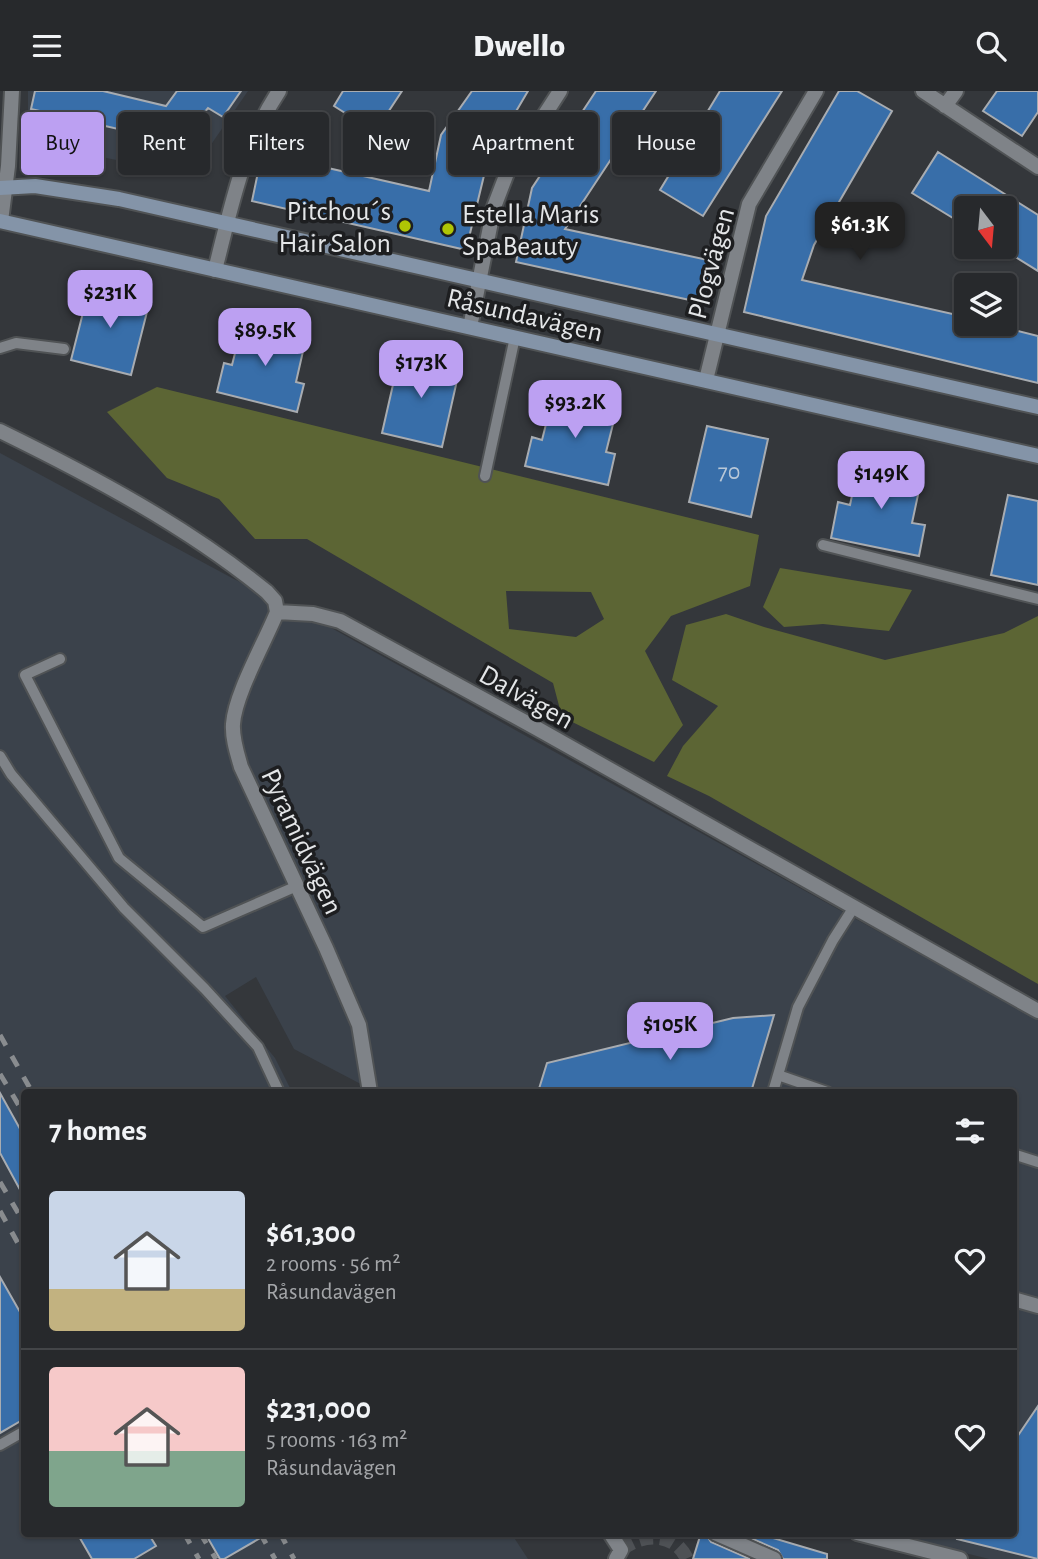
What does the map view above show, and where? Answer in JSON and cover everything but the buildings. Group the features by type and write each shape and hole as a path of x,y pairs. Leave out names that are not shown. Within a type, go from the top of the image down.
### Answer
{"street":[{"path":"1,221 12,91"},
{"path":"215,270 242,164 267,109 279,91"},
{"path":"470,327 494,207 507,173 560,91"},
{"name":"Plogvägen","path":"706,380 749,204 816,91"},
{"path":"923,91 1038,167"},
{"path":"945,106 956,91"},
{"name":"Råsundavägen","path":"3,188 36,186 119,199 1038,407"},
{"name":"Råsundavägen","path":"1,221 1038,456"},
{"path":"0,431 52,457 207,545 267,592 275,601 277,612"},
{"name":"Pyramidvägen","path":"277,612 236,708 232,726 241,767 359,1025 370,1089"},
{"name":"Dalvägen","path":"277,612 313,614 340,621 1038,1011"},
{"path":"1017,1300 1038,1306"},
{"path":"611,1537 618,1555"},
{"path":"724,1537 775,1559"},
{"path":"873,1537 960,1559"}],"lane":[{"path":"485,476 515,337"},
{"path":"0,348 16,343 64,349"},
{"path":"823,545 1038,599"},
{"path":"60,659 25,675 119,858 203,927 297,886"},
{"path":"0,755 10,774 124,908 258,1047 278,1089"},
{"path":"774,1089 798,1007 833,940 854,907"},
{"path":"778,1075 818,1089"},
{"path":"1017,1155 1038,1162"},
{"path":"0,1445 21,1433"}],"shaded area":[{"path":"28,91 248,91 234,112 224,112 224,126 210,146 210,112 118,112 118,160 104,157 104,112 28,112"},
{"path":"0,453 232,578 326,625 1038,1020 1038,1559 989,1559 901,1537 1017,1537 1017,1089 370,1089 294,1049 256,977 225,996 275,1058 290,1089 21,1089 21,1537 514,1537 528,1559 0,1559"}],"green space":[{"path":"157,387 759,535 750,586 671,616 645,651 683,725 654,762 562,717 553,683 307,539 255,539 219,499 167,478 107,412","holes":["506,591 591,592 604,619 576,637 509,629"]},
{"path":"780,568 912,590 889,631 823,624 784,627 763,607"},
{"path":"726,614 885,660 1004,633 1038,616 1038,984 709,796 667,776 683,746 718,706 672,680 686,625"}],"tunnel":[{"path":"621,1550 638,1540 666,1539 674,1543 687,1559"}],"railway":[{"path":"0,1035 30,1089"},
{"path":"0,1074 21,1109"},
{"path":"0,1182 21,1218"},
{"path":"0,1211 21,1249"},
{"path":"186,1537 199,1559"},
{"path":"202,1537 216,1559"},
{"path":"262,1537 275,1559"},
{"path":"282,1537 294,1559"}],"place":[{"name":"Pitchou´s Hair Salon","path":"405,226"},
{"name":"Estella Maris SpaBeauty","path":"448,229"}]}
